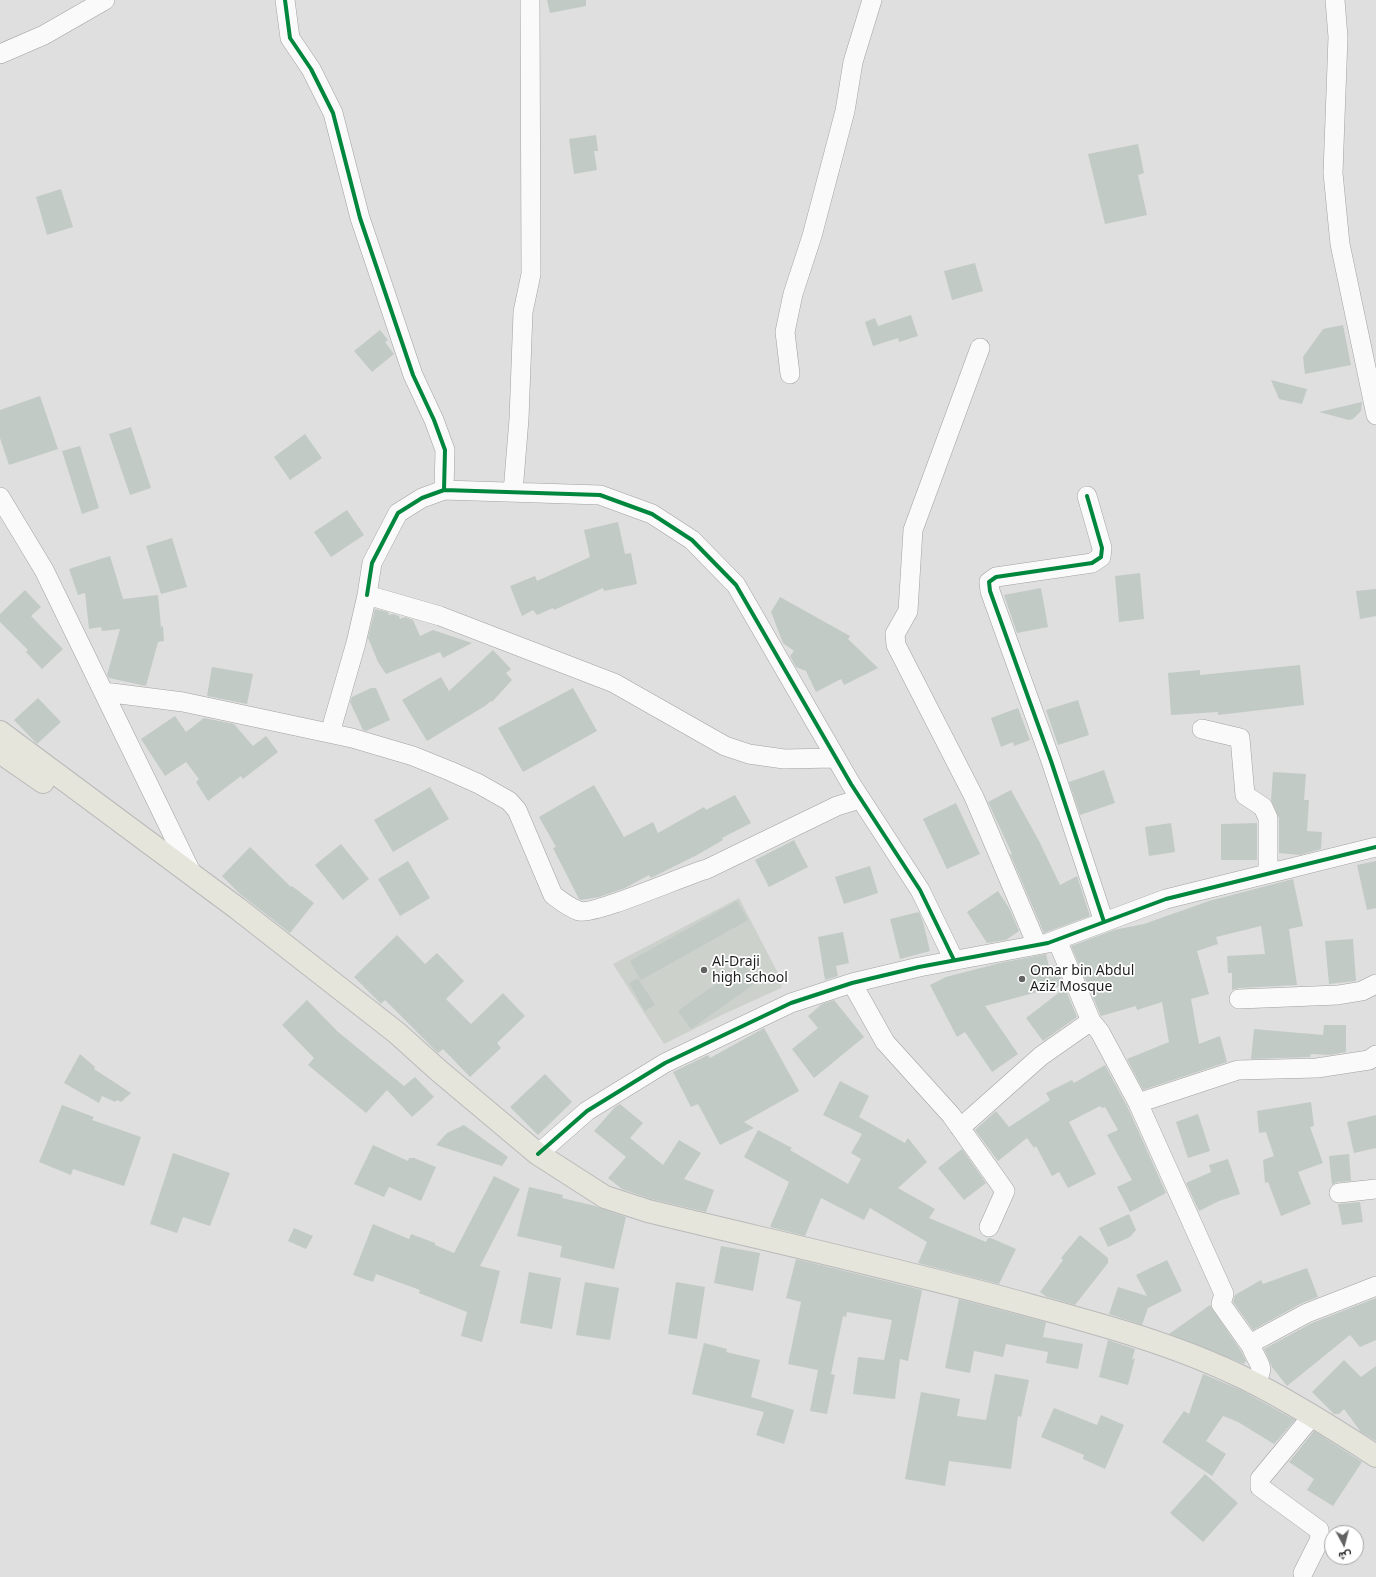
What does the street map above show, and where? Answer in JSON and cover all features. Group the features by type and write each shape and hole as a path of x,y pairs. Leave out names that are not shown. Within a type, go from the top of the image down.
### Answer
{"main road":[{"path":"0,732 194,876 396,1033 538,1154 605,1197 624,1204 766,1240 924,1276 1092,1322 1170,1346 1254,1384 1314,1415 1376,1456"},
{"path":"0,752 94,817 395,1045 438,1070"}],"street":[{"path":"0,54 44,36 105,0"},
{"path":"285,0 290,38 311,69 333,113 360,218 413,375 434,420 445,450 444,490"},
{"path":"513,492 519,419 523,312 531,274 530,0"},
{"path":"790,374 785,332 792,294 812,236 846,110 853,62 872,0"},
{"path":"1335,0 1338,37 1333,173 1340,244 1355,324 1376,415"},
{"path":"980,348 913,530 908,611 894,634 896,645 974,797 1037,945"},
{"path":"330,733 356,643 367,595 372,563 398,513 422,498 444,490 600,495 652,514 692,540 736,585 835,758 920,890 954,960"},
{"path":"1087,496 1102,548 1101,557 1092,563 996,577 989,582 990,591 1051,761 1104,922"},
{"path":"0,497 44,570 194,876"},
{"path":"367,595 440,616 614,683 725,746 749,754 784,759 835,758"},
{"path":"104,692 183,702 352,738 413,756 479,784 509,801 518,810 553,895 563,903 580,912 603,908 687,875 707,869 838,806 860,799"},
{"path":"1202,729 1240,738 1245,795 1264,807 1268,818 1268,874"},
{"path":"538,1154 587,1111 665,1064 791,1003 852,983 954,960 1057,940 1166,899 1376,846"},
{"path":"1057,940 1091,1021 1100,1032 1138,1103 1224,1294 1221,1304 1251,1346 1262,1368 1261,1374 1254,1384"},
{"path":"852,983 885,1042 951,1115 1005,1191 989,1227"},
{"path":"1239,998 1338,995 1362,991 1376,984"},
{"path":"960,1128 1041,1056 1091,1021"},
{"path":"1138,1103 1238,1070 1317,1068 1369,1060 1376,1055"},
{"path":"1339,1193 1376,1190"},
{"path":"1251,1346 1255,1341 1307,1313 1376,1286"},
{"path":"1303,1573 1320,1539 1319,1530 1260,1487 1260,1479 1314,1415"}],"shaded area":[{"name":"Al-Draji high school","path":"739,898 782,981 781,988 664,1044 613,964"}],"building":[{"path":"547,0 586,0 586,6 550,13"},
{"path":"596,135 598,151 594,151 597,170 574,174 569,139"},
{"path":"1138,144 1144,173 1138,175 1147,215 1105,224 1088,154"},
{"path":"61,189 73,227 47,235 36,197"},
{"path":"975,263 983,291 952,300 944,271"},
{"path":"911,315 918,336 899,342 898,338 873,346 865,322 875,318 878,326"},
{"path":"1343,325 1351,365 1305,374 1303,357 1323,329"},
{"path":"380,330 388,340 385,342 394,354 372,372 354,351"},
{"path":"1271,380 1307,389 1302,404 1279,399"},
{"path":"40,396 58,449 9,465 0,438 0,410"},
{"path":"1362,402 1361,411 1353,419 1349,420 1319,412"},
{"path":"131,427 151,488 130,495 109,434"},
{"path":"305,434 322,458 290,480 274,457"},
{"path":"80,446 99,508 82,514 62,451"},
{"path":"347,510 364,535 331,557 314,532"},
{"path":"618,522 625,554 631,553 637,584 604,591 603,588 554,610 553,608 537,615 533,610 522,616 510,586 535,576 537,581 590,557 584,530"},
{"path":"172,538 187,587 161,594 146,546"},
{"path":"110,556 123,599 158,595 164,641 158,642 146,686 109,678 107,675 120,629 102,631 101,627 89,629 85,593 78,595 69,569"},
{"path":"1140,573 1144,619 1119,622 1115,576"},
{"path":"1041,588 1048,627 1017,633 1004,595"},
{"path":"1376,589 1376,616 1360,619 1356,591"},
{"path":"25,590 41,607 31,616 63,649 42,669 26,652 28,650 0,622 0,614"},
{"path":"780,597 850,636 848,639 878,668 844,685 841,679 816,692 806,671 796,667 790,656 794,651 783,643 771,612"},
{"path":"375,609 388,612 389,615 393,614 399,616 400,619 405,617 413,620 420,636 433,630 472,643 443,658 440,652 386,674 378,662 368,638"},
{"path":"493,650 511,669 506,673 512,680 492,702 491,701 427,741 402,700 441,677 449,691"},
{"path":"1300,665 1304,705 1218,715 1218,712 1171,715 1168,673 1200,670 1200,675"},
{"path":"212,667 253,674 247,704 207,696"},
{"path":"371,688 376,688 390,720 366,731 363,730 350,702 352,697"},
{"path":"573,688 597,731 523,772 498,728"},
{"path":"38,698 61,722 37,744 14,720"},
{"path":"1078,700 1089,735 1058,745 1046,710"},
{"path":"1018,708 1030,740 1014,746 1013,742 1001,747 991,718"},
{"path":"175,716 186,732 204,718 234,724 253,746 266,736 278,752 243,779 241,776 208,801 196,782 199,779 186,762 165,776 141,739"},
{"path":"1104,770 1115,803 1080,815 1069,782"},
{"path":"1273,772 1306,774 1304,800 1309,800 1307,831 1322,832 1321,849 1300,855 1279,853 1279,818 1271,800"},
{"path":"594,785 624,837 653,822 658,833 704,807 706,810 735,795 751,823 722,838 723,840 697,855 651,878 649,875 625,888 599,897 581,900 579,899 553,848 556,847 539,817"},
{"path":"430,787 449,819 393,852 374,820"},
{"path":"1011,790 1039,841 1060,885 1077,876 1090,916 1044,933 1010,854 1012,854 988,802"},
{"path":"956,803 980,854 947,869 923,819"},
{"path":"1171,823 1175,852 1149,856 1145,827"},
{"path":"1257,823 1257,860 1221,860 1221,824"},
{"path":"794,840 808,867 769,887 755,860"},
{"path":"341,844 369,879 343,900 315,865"},
{"path":"250,847 291,887 292,886 314,903 290,933 240,894 222,876"},
{"path":"408,861 430,898 400,916 378,879"},
{"path":"1376,861 1376,908 1367,910 1357,865"},
{"path":"870,866 878,893 844,904 835,877"},
{"path":"1293,879 1303,926 1289,929 1297,985 1239,988 1232,990 1232,973 1228,973 1227,956 1265,954 1261,926 1216,937 1218,944 1197,951 1209,994 1191,999 1199,1044 1220,1036 1227,1062 1143,1090 1127,1059 1169,1042 1162,1002 1137,1010 1136,1006 1101,1016 1071,946 1114,930 1144,924 1209,901"},
{"path":"998,891 1009,908 1019,931 1006,940 987,943 967,912"},
{"path":"737,901 748,920 641,980 630,961"},
{"path":"919,912 930,951 900,959 890,919"},
{"path":"843,932 849,963 836,966 838,976 825,980 818,937"},
{"path":"397,935 425,964 437,953 464,981 446,999 471,1024 503,993 525,1016 497,1043 501,1048 470,1077 443,1049 438,1053 385,1000 381,1004 354,977"},
{"path":"1353,939 1356,981 1329,984 1325,941"},
{"path":"1046,954 1049,967 1056,965 1064,985 985,1006 1018,1054 992,1072 965,1032 957,1037 930,985 946,977 1000,963"},
{"path":"744,964 757,982 691,1029 678,1011"},
{"path":"638,978 655,1005 645,1011 629,983"},
{"path":"1065,988 1077,1017 1043,1041 1026,1018"},
{"path":"307,1000 337,1031 404,1086 415,1077 434,1097 412,1117 387,1090 366,1113 308,1065 314,1058 282,1025"},
{"path":"834,1000 864,1037 814,1078 792,1049 818,1028 808,1016 822,1004"},
{"path":"1324,1025 1346,1025 1346,1052 1330,1055 1311,1054 1310,1057 1251,1059 1254,1029 1323,1035"},
{"path":"764,1028 799,1091 744,1122 754,1128 720,1145 698,1104 691,1107 673,1072 708,1055 710,1058"},
{"path":"80,1054 95,1067 94,1069 131,1093 121,1102 117,1100 115,1102 102,1096 99,1103 64,1083"},
{"path":"1105,1065 1128,1108 1166,1193 1130,1212 1117,1187 1132,1180 1107,1135 1118,1130 1105,1107 1102,1108 1100,1106 1069,1122 1096,1174 1068,1188 1059,1172 1052,1176 1036,1146 1034,1148 1027,1138 998,1161 975,1130 996,1111 1009,1127 1050,1100 1046,1093 1072,1080 1074,1083"},
{"path":"545,1074 572,1102 538,1135 510,1107"},
{"path":"840,1081 869,1096 859,1117 905,1143 908,1138 927,1162 898,1188 935,1209 929,1218 986,1242 988,1238 991,1238 1016,1249 999,1284 918,1263 927,1242 870,1208 864,1220 821,1198 805,1236 770,1227 789,1182 744,1157 758,1130 792,1148 790,1150 848,1184 861,1159 851,1153 862,1134 823,1115"},
{"path":"1311,1102 1314,1126 1310,1127 1323,1163 1298,1172 1311,1204 1281,1216 1268,1182 1265,1183 1263,1160 1274,1156 1266,1132 1259,1133 1257,1111"},
{"path":"620,1104 643,1123 630,1138 663,1165 679,1140 701,1153 684,1179 714,1190 706,1212 651,1199 622,1189 608,1178 626,1157 594,1131 615,1107"},
{"path":"62,1105 94,1117 92,1120 141,1137 124,1186 73,1169 71,1175 39,1162"},
{"path":"1198,1114 1210,1151 1188,1158 1176,1122"},
{"path":"1376,1115 1376,1148 1354,1153 1347,1122"},
{"path":"464,1125 508,1157 502,1166 436,1145 447,1133"},
{"path":"373,1145 408,1161 409,1158 414,1158 436,1167 421,1201 389,1187 384,1197 354,1184"},
{"path":"962,1149 986,1183 964,1200 938,1168"},
{"path":"173,1153 230,1173 210,1226 183,1217 177,1233 150,1224"},
{"path":"1349,1154 1351,1181 1338,1182 1332,1185 1329,1156"},
{"path":"1228,1159 1240,1194 1219,1201 1199,1211 1186,1183 1211,1172 1209,1165"},
{"path":"494,1176 520,1189 480,1266 500,1271 482,1342 461,1336 467,1312 419,1293 420,1290 376,1274 373,1282 353,1275 373,1224 409,1239 411,1234 435,1243 435,1245 454,1253"},
{"path":"529,1187 563,1195 562,1198 595,1206 626,1217 614,1269 560,1257 562,1246 517,1236"},
{"path":"1360,1202 1363,1222 1342,1225 1338,1204"},
{"path":"1129,1214 1136,1230 1130,1237 1108,1247 1099,1228"},
{"path":"294,1228 313,1236 306,1249 288,1241"},
{"path":"1080,1235 1108,1258 1108,1263 1075,1305 1047,1297 1040,1292 1063,1260 1061,1258"},
{"path":"721,1246 760,1253 753,1291 714,1283"},
{"path":"796,1259 922,1290 908,1361 900,1359 895,1399 853,1394 858,1357 884,1360 892,1320 847,1312 846,1317 843,1316 831,1374 835,1375 827,1414 810,1411 818,1370 788,1364 801,1302 786,1298"},
{"path":"1167,1260 1182,1291 1148,1308 1142,1325 1109,1314 1118,1287 1147,1296 1136,1275"},
{"path":"1307,1268 1318,1297 1302,1303 1253,1330 1233,1302 1235,1295 1261,1280 1263,1284"},
{"path":"529,1272 561,1278 552,1329 520,1323"},
{"path":"585,1282 619,1288 610,1340 576,1335"},
{"path":"676,1282 705,1287 697,1339 668,1334"},
{"path":"1376,1298 1376,1340 1360,1347 1350,1335 1287,1386 1272,1367 1264,1349 1312,1323"},
{"path":"959,1299 1046,1322 1043,1337 1083,1344 1078,1369 1046,1363 1048,1352 1006,1344 1003,1357 974,1351 970,1373 945,1368"},
{"path":"1210,1305 1241,1351 1246,1361 1244,1364 1169,1334"},
{"path":"1108,1340 1135,1349 1132,1360 1135,1358 1128,1385 1099,1377"},
{"path":"704,1343 727,1349 726,1352 760,1360 751,1397 794,1410 784,1444 756,1435 764,1412 692,1394"},
{"path":"1344,1360 1361,1377 1376,1366 1376,1441 1361,1432 1344,1409 1339,1414 1334,1414 1312,1392"},
{"path":"995,1374 1029,1380 1021,1417 1018,1416 1011,1469 949,1461 945,1486 905,1479 921,1392 960,1399 957,1416 986,1420"},
{"path":"1203,1374 1241,1390 1295,1420 1274,1444 1238,1422 1223,1416 1206,1441 1226,1454 1212,1476 1162,1442 1184,1411 1189,1414"},
{"path":"1054,1408 1097,1425 1101,1415 1124,1425 1105,1469 1083,1459 1084,1455 1041,1437"},
{"path":"1314,1431 1362,1462 1333,1506 1307,1490 1314,1479 1289,1462"},
{"path":"1205,1474 1238,1503 1203,1542 1170,1513"}],"cycle path":[{"path":"285,0 290,38 311,69 333,113 360,218 413,375 434,420 445,450 444,490"},
{"path":"367,595 372,563 398,513 422,498 444,490 600,495 652,514 692,540 736,585 851,784 920,890 954,960"},
{"path":"1087,496 1102,548 1101,557 1092,563 996,577 989,582 990,591 1051,761 1104,922"},
{"path":"538,1154 587,1111 665,1063 791,1003 852,983 919,967 1048,943 1166,899 1376,847"}],"place":[{"name":"Al-Draji high school","path":"704,970"},
{"name":"Omar bin Abdul Aziz Mosque","path":"1022,979"}]}
